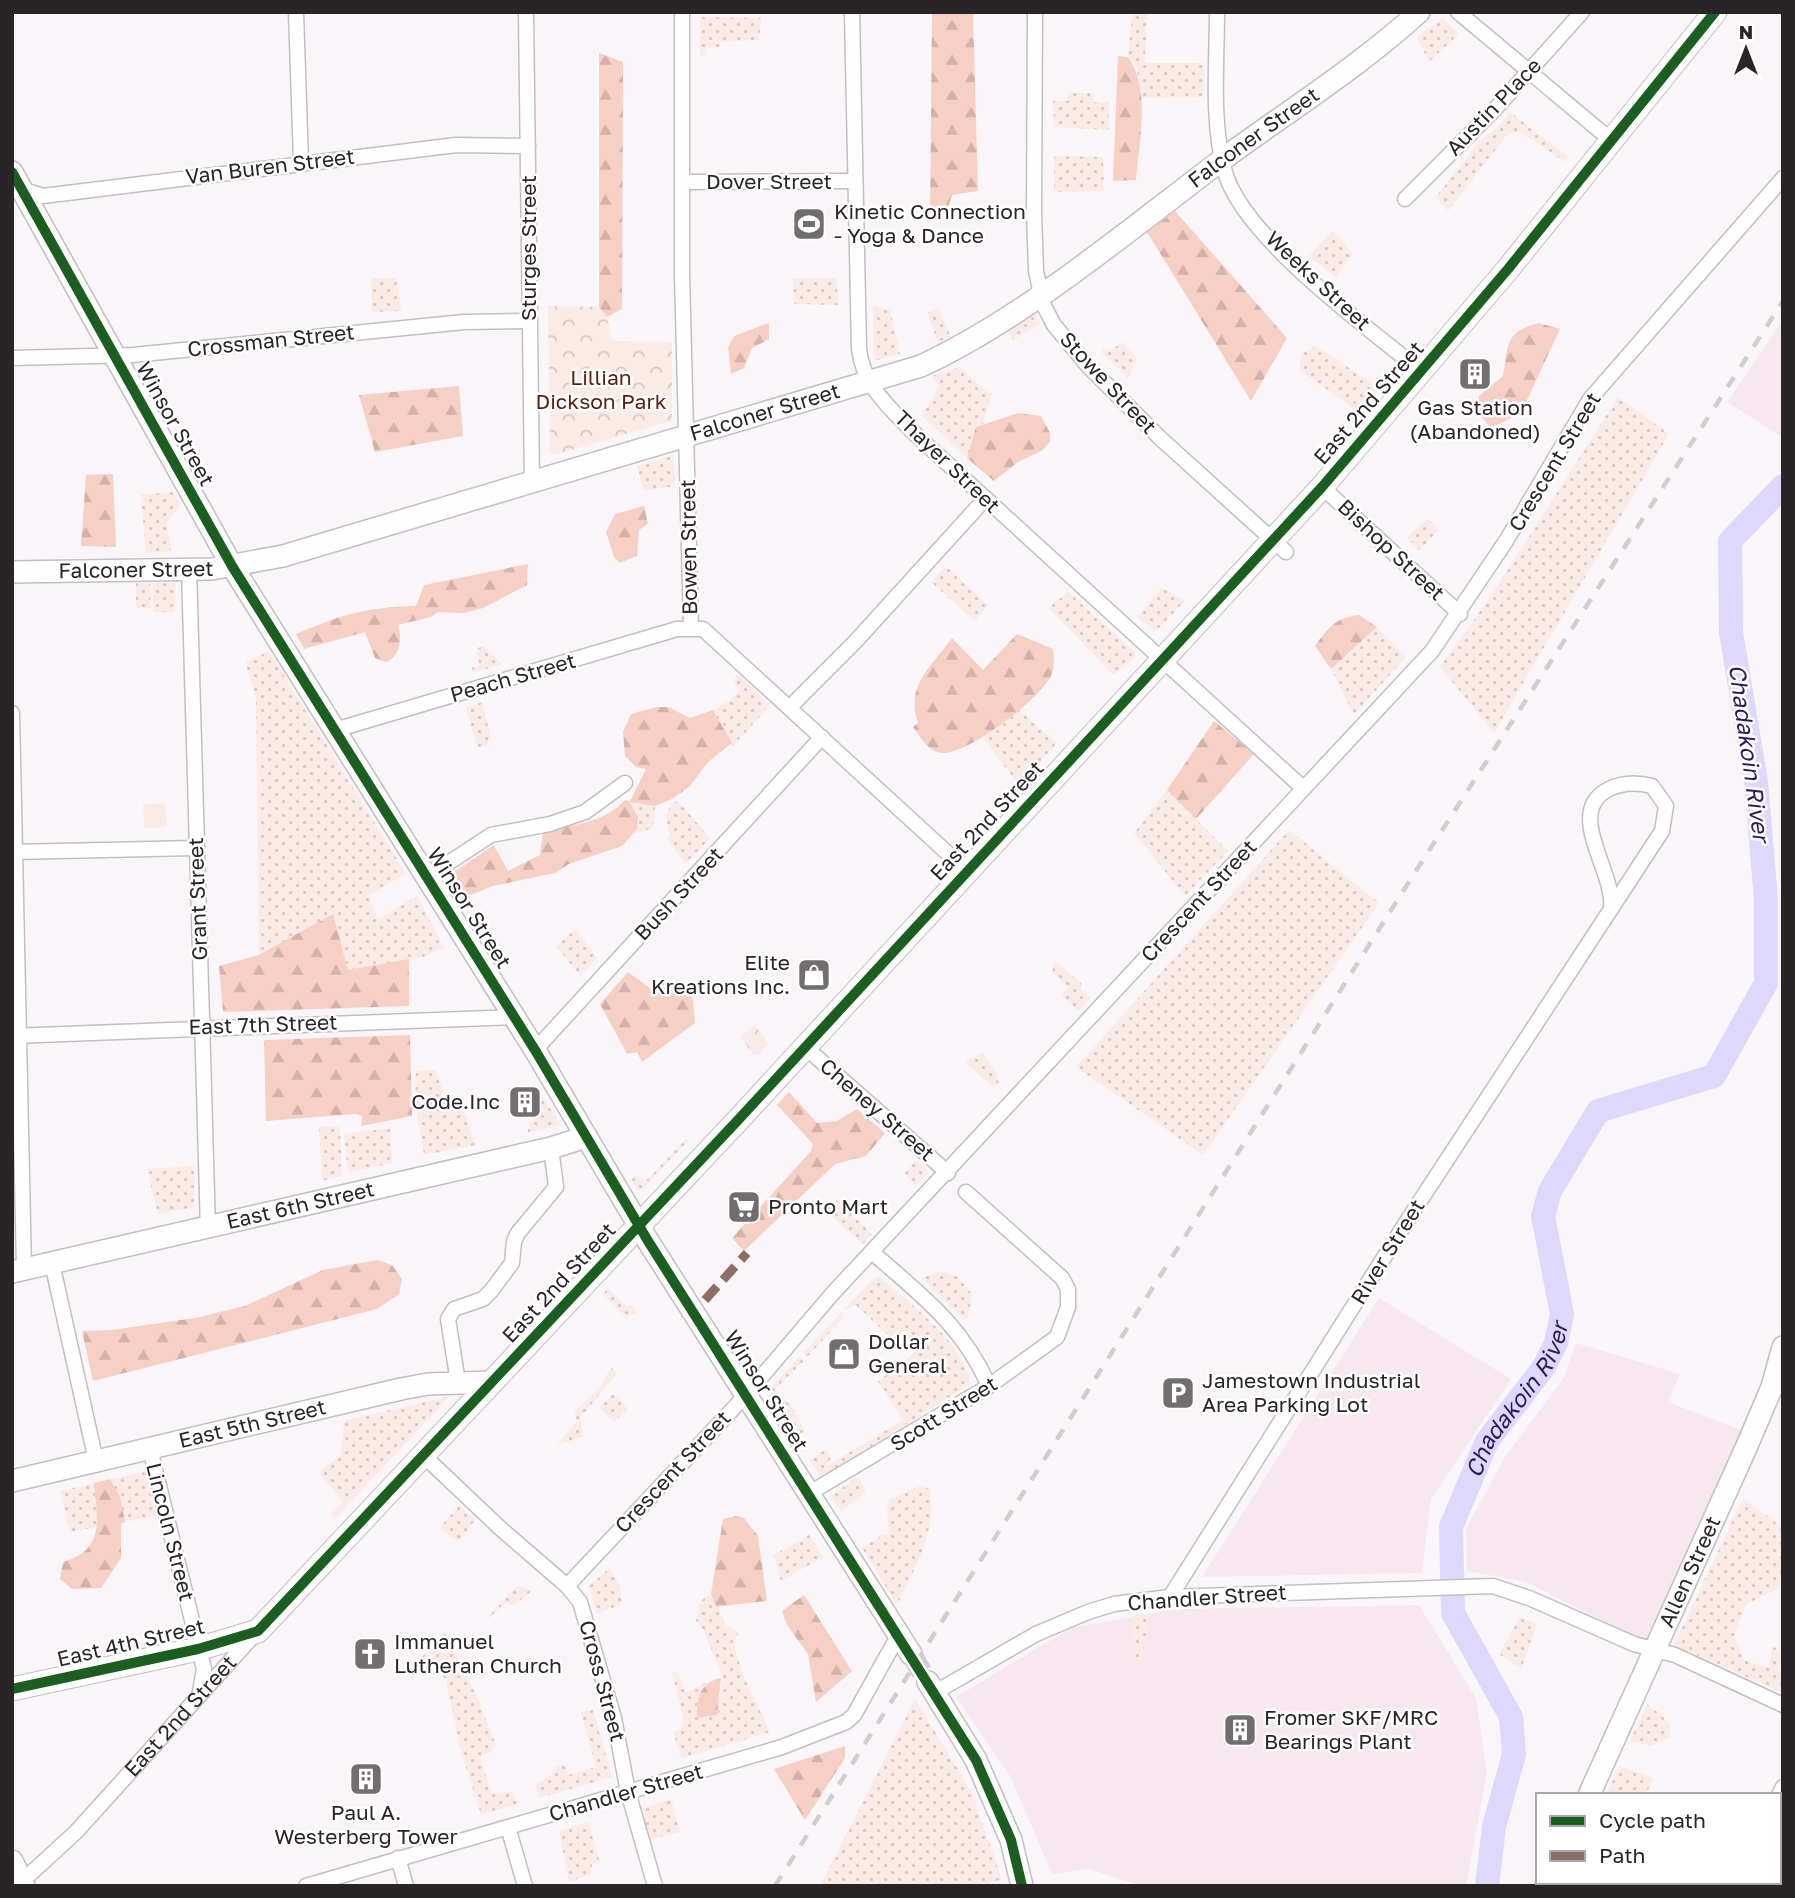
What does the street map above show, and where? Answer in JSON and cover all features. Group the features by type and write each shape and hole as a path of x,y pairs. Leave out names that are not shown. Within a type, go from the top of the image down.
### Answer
{"main road":[{"name":"East 2nd Street","path":"258,1631 806,1047 1161,659 1280,546 1322,487 1421,372 1715,12"},
{"name":"East 4th Street","path":"12,1689 198,1648 258,1631"}],"street":[{"path":"296,12 301,162"},
{"name":"Sturges Street","path":"526,12 532,484"},
{"name":"Bowen Street","path":"682,12 686,437 691,627 710,633 967,871"},
{"name":"Thayer Street","path":"852,12 859,349 861,368 868,382 916,435 1303,789"},
{"name":"Stowe Street","path":"1035,12 1036,271 1040,294 1054,325 1088,366 1160,438 1280,546"},
{"name":"Weeks Street","path":"1217,12 1218,139 1226,176 1237,195 1282,254 1421,372"},
{"name":"Falconer Street","path":"12,572 232,566 321,547 921,366 961,347 1040,294 1419,12"},
{"path":"1458,12 1612,141"},
{"name":"Austin Place","path":"1405,199 1530,71 1582,12"},
{"name":"Van Buren Street","path":"15,183 43,196 301,162 456,145 528,146"},
{"name":"Crescent Street","path":"567,1586 746,1395 834,1292 948,1173 1432,651 1460,614 1590,399 1783,178"},
{"name":"Dover Street","path":"683,182 855,181"},
{"name":"Winsor Street","path":"15,183 232,566 535,1050 639,1226 911,1654"},
{"name":"Crossman Street","path":"12,358 114,356 464,322 529,321"},
{"name":"Bishop Street","path":"1322,487 1460,614"},
{"path":"790,706 855,642 985,499"},
{"name":"Grant Street","path":"189,569 208,1228"},
{"name":"Peach Street","path":"335,730 691,627"},
{"path":"12,713 18,1271"},
{"name":"Bush Street","path":"535,1050 822,737"},
{"path":"427,877 491,835 550,824 586,812 625,783"},
{"name":"River Street","path":"1170,1597 1407,1221 1611,909 1662,831 1666,806 1652,786 1626,783 1609,789 1594,802 1590,811 1589,824 1611,887 1611,909"},
{"path":"14,852 196,848"},
{"name":"East 7th Street","path":"16,1036 514,1017"},
{"name":"Cheney Street","path":"806,1047 948,1173"},
{"name":"East 6th Street","path":"18,1271 551,1148 586,1137"},
{"path":"458,1382 449,1319 454,1309 483,1299 512,1263 514,1241 518,1233 556,1187 551,1148"},
{"name":"Scott Street","path":"808,1494 989,1386 1057,1337 1066,1319 1068,1289 1062,1278 966,1192"},
{"path":"873,1253 958,1331 977,1359 989,1386"},
{"path":"52,1263 96,1461"},
{"name":"Allen Street","path":"1589,1793 1657,1650 1770,1392 1783,1347"},
{"name":"East 5th Street","path":"12,1481 401,1390 458,1382 493,1382"},
{"name":"Lincoln Street","path":"150,1449 204,1669 197,1697"},
{"name":"Cross Street","path":"424,1456 500,1528 567,1586 583,1610 614,1718 627,1774 628,1792 655,1886"},
{"name":"Chandler Street","path":"931,1687 1066,1620 1114,1604 1170,1597 1416,1587 1470,1586 1506,1589 1634,1644 1657,1650"},
{"name":"East 2nd Street","path":"21,1885 76,1832 258,1631"},
{"name":"Chandler Street","path":"306,1886 800,1742 838,1727 854,1715 898,1636"},
{"path":"1657,1650 1675,1655 1783,1705"},
{"path":"931,1687 976,1760 1011,1840 1020,1879"},
{"path":"508,1826 525,1886"},
{"path":"398,1858 406,1886"},
{"path":"12,1861 21,1885"}],"shaded area":[{"path":"1783,320 1783,433 1780,436 1727,402"},
{"path":"1379,1298 1511,1379 1431,1499 1422,1573 1202,1577"},
{"path":"1576,1343 1680,1374 1668,1402 1743,1431 1645,1642 1526,1582 1467,1571 1466,1529 1505,1457 1564,1378"},
{"path":"1419,1605 1476,1698 1487,1773 1466,1886 1142,1886 1089,1869 1052,1874 1010,1776 956,1697 1071,1628 1174,1609"}],"green space":[{"path":"932,12 973,12 978,191 952,195 947,211 930,214"},
{"path":"1132,14 1147,14 1145,63 1204,63 1203,97 1140,98 1137,67 1128,57"},
{"path":"700,17 761,18 759,40 721,42 720,47 706,48 706,55 700,56"},
{"path":"1443,18 1459,34 1429,62 1417,37"},
{"path":"599,53 623,62 622,309 607,317 599,307"},
{"path":"1118,56 1128,57 1139,84 1142,116 1136,180 1113,181"},
{"path":"1068,93 1093,93 1094,102 1109,102 1109,130 1054,127 1053,101 1068,101"},
{"path":"1510,112 1569,157 1565,162 1519,131 1506,136 1448,211 1436,197 1478,143 1502,123"},
{"path":"1054,156 1103,157 1104,191 1054,192"},
{"path":"1175,211 1287,338 1251,401 1147,232"},
{"path":"1333,230 1353,254 1335,277 1309,256"},
{"path":"371,278 397,278 401,311 372,312"},
{"path":"793,278 837,278 838,305 794,304"},
{"name":"Lillian Dickson Park","path":"548,306 599,307 607,317 611,338 615,341 672,342 672,421 554,455 550,453"},
{"path":"873,306 890,310 900,354 874,361"},
{"path":"938,308 951,337 938,342 927,313"},
{"path":"1034,313 1041,323 1013,340 1008,333"},
{"path":"769,323 769,339 752,348 744,368 731,374 728,347 734,336"},
{"path":"1539,323 1560,329 1521,413 1491,428 1478,413 1479,396 1503,376 1513,336"},
{"path":"1123,342 1137,359 1128,378 1101,352 1103,348 1110,351"},
{"path":"1316,346 1379,388 1358,415 1344,401 1299,370 1301,354"},
{"path":"960,367 986,391 992,393 983,424 976,427 967,458 922,416 939,386 931,376"},
{"path":"459,386 463,436 375,452 359,395"},
{"path":"1618,397 1669,434 1494,733 1440,667 1491,596"},
{"path":"1018,413 1041,416 1050,433 1050,442 1043,450 1018,462 994,481 967,458 976,427"},
{"path":"673,455 675,486 644,491 637,466"},
{"path":"113,474 116,547 81,546 86,475"},
{"path":"173,492 180,505 167,523 171,551 146,553 141,495"},
{"path":"644,506 648,524 639,530 637,556 619,563 614,557 606,532 615,514"},
{"path":"1427,518 1438,530 1420,551 1407,538"},
{"path":"528,564 527,585 483,608 463,613 438,612 431,617 398,625 399,646 395,655 386,662 375,658 365,632 304,649 296,634 354,613 416,606 424,585"},
{"path":"946,566 988,605 975,621 931,582"},
{"path":"136,583 150,583 151,608 136,608"},
{"path":"153,583 176,583 175,612 153,612"},
{"path":"1162,588 1185,601 1155,632 1137,617"},
{"path":"1069,592 1135,652 1135,658 1113,675 1048,607"},
{"path":"1359,615 1377,627 1331,669 1315,646 1333,624"},
{"path":"1377,627 1406,657 1354,715 1331,669"},
{"path":"1017,634 1053,649 1053,669 1044,686 1018,711 984,736 952,751 941,753 932,750 913,727 918,723 915,698 922,678 929,668 952,638 983,670"},
{"path":"483,646 502,664 473,673 472,667 480,666 476,649"},
{"path":"269,651 406,874 368,895 378,920 417,896 444,948 423,957 348,970 333,915 259,955 256,698 245,662"},
{"path":"738,674 770,705 733,746 713,710 729,701 740,690 733,681"},
{"path":"482,702 491,738 488,740 488,746 477,747 466,708"},
{"path":"668,707 690,718 713,710 732,743 708,762 690,786 672,799 655,806 630,802 638,817 637,829 622,846 569,864 555,873 493,886 460,899 448,876 494,845 508,871 540,855 543,832 597,818 617,808 625,800 630,801 646,769 636,767 625,756 623,732 631,714"},
{"path":"1018,709 1057,743 1019,785 982,737"},
{"path":"1214,721 1254,754 1196,819 1167,790"},
{"path":"1167,790 1228,851 1185,896 1134,833"},
{"path":"678,801 710,838 686,864 667,839 670,837 666,816 671,804"},
{"path":"631,802 655,806 653,828 634,834 637,817"},
{"path":"165,803 167,827 144,828 143,804"},
{"path":"1289,830 1379,903 1203,1155 1076,1067"},
{"path":"333,914 348,970 409,959 409,1006 223,1012 219,966 259,955"},
{"path":"576,929 597,958 580,976 556,946"},
{"path":"1055,961 1081,983 1082,990 1091,998 1078,1011 1061,995 1068,988 1052,972"},
{"path":"628,972 650,988 659,990 684,983 692,990 695,1023 642,1062 637,1052 627,1054 600,1004"},
{"path":"755,1025 768,1043 759,1055 754,1055 740,1037"},
{"path":"410,1035 412,1116 361,1126 362,1116 356,1114 266,1121 264,1040"},
{"path":"982,1053 999,1076 995,1078 999,1082 993,1087 965,1062"},
{"path":"436,1070 445,1097 463,1108 476,1145 424,1155 415,1099 416,1071"},
{"path":"537,1088 561,1125 527,1133 534,1116 544,1112 534,1092"},
{"path":"789,1092 817,1123 837,1121 857,1109 885,1133 866,1156 835,1164 744,1251 732,1238 811,1151 813,1144 777,1105"},
{"path":"319,1126 340,1127 342,1176 322,1181"},
{"path":"390,1128 392,1163 348,1173 344,1134"},
{"path":"686,1139 690,1139 642,1190 637,1190 631,1179 636,1175 645,1182"},
{"path":"916,1160 929,1172 916,1186 904,1174"},
{"path":"194,1166 194,1207 158,1214 147,1169"},
{"path":"837,1200 872,1234 863,1244 825,1211"},
{"path":"377,1260 392,1265 402,1279 399,1294 377,1309 93,1381 82,1331 112,1330 195,1318 245,1306 323,1270"},
{"path":"942,1271 957,1276 972,1294 968,1318 964,1320 921,1278"},
{"path":"879,1276 947,1339 966,1369 970,1384 821,1478 810,1460 826,1449 831,1458 825,1467 903,1420 878,1381 926,1344 911,1340 902,1332 893,1340 856,1305 843,1310"},
{"path":"608,1288 626,1306 632,1305 637,1314 628,1315 628,1320 603,1294"},
{"path":"842,1312 844,1317 807,1357 803,1353"},
{"path":"800,1356 804,1361 775,1389 791,1406 805,1431 796,1436 767,1392"},
{"path":"611,1368 617,1373 581,1417 583,1437 557,1445 576,1422 575,1411 601,1386"},
{"path":"613,1394 628,1408 614,1422 599,1408"},
{"path":"450,1396 335,1519 331,1514 343,1502 319,1473 341,1454 344,1421"},
{"path":"148,1471 157,1516 70,1532 60,1491"},
{"path":"858,1476 866,1491 841,1512 831,1496"},
{"path":"110,1479 120,1497 125,1522 121,1523 121,1558 101,1588 72,1589 60,1579 63,1562 77,1556 92,1541 97,1521 94,1483"},
{"path":"920,1486 930,1489 930,1520 923,1549 897,1605 862,1548 884,1534 889,1535 887,1508 890,1499"},
{"path":"1743,1498 1779,1525 1784,1557 1778,1589 1746,1604 1734,1637 1744,1660 1769,1668 1772,1646 1780,1651 1778,1671 1783,1673 1783,1693 1674,1645"},
{"path":"459,1505 475,1520 459,1542 440,1528"},
{"path":"735,1516 744,1518 758,1536 767,1601 716,1607 711,1594 723,1519"},
{"path":"809,1535 823,1557 781,1581 774,1555"},
{"path":"610,1568 621,1591 620,1605 597,1614 589,1586"},
{"path":"517,1586 533,1590 514,1605 505,1603 489,1618 487,1616"},
{"path":"706,1595 713,1596 726,1626 739,1632 734,1644 742,1672 770,1732 682,1758 673,1732 681,1729 684,1720 672,1673 678,1672 686,1692 706,1683 696,1707 698,1718 717,1715 723,1677 703,1629 696,1621 699,1605"},
{"path":"804,1595 852,1671 816,1702 808,1654 787,1625 782,1611"},
{"path":"1150,1614 1140,1666 1136,1666 1132,1616"},
{"path":"1520,1617 1537,1624 1521,1669 1499,1654"},
{"path":"445,1633 478,1699 496,1745 480,1757 492,1794 510,1791 520,1804 481,1814 460,1748 446,1681 437,1669 433,1672 420,1659"},
{"path":"721,1678 717,1715 697,1718 697,1704 704,1687"},
{"path":"915,1699 971,1791 1002,1879 982,1886 820,1886"},
{"path":"1647,1704 1664,1718 1670,1731 1670,1737 1652,1746 1630,1741"},
{"path":"593,1710 612,1777 539,1798 535,1785 552,1774 554,1767 565,1764 568,1775 596,1767 581,1712"},
{"path":"845,1746 845,1758 805,1820 774,1769"},
{"path":"1619,1766 1653,1778 1647,1793 1607,1793"},
{"path":"671,1799 680,1832 649,1840 640,1809"},
{"path":"588,1822 600,1863 592,1864 591,1874 569,1882 559,1831"}],"waterway":[{"name":"Chadakoin River","path":"1487,1886 1494,1827 1514,1754 1511,1717 1453,1613 1451,1527 1487,1441 1544,1367 1556,1343 1562,1314 1543,1216 1550,1191 1598,1111 1714,1076 1766,983 1766,900 1756,782 1731,632 1730,541 1783,486"}],"tunnel":[{"path":"911,1654 928,1682"}],"railway":[{"path":"775,1886 1412,877 1783,301"}],"marked path":[{"path":"705,1300 747,1253"}],"cycle path":[{"path":"12,1689 198,1649 258,1631 739,1119 1322,487 1508,269 1715,12"},
{"path":"12,172 232,566 535,1050 648,1241 976,1760 1011,1840 1022,1886"}],"place":[{"name":"Kinetic Connection - Yoga & Dance","path":"809,224"},
{"name":"Gas Station (Abandoned)","path":"1475,374"},
{"name":"Elite Kreations Inc.","path":"814,975"},
{"name":"Code.Inc","path":"525,1102"},
{"name":"Pronto Mart","path":"744,1207"},
{"name":"Dollar General","path":"844,1354"},
{"name":"Jamestown Industrial Area Parking Lot","path":"1178,1393"},
{"name":"Immanuel Lutheran Church","path":"370,1654"},
{"name":"Fromer SKF/MRC Bearings Plant","path":"1240,1730"},
{"name":"Paul A. Westerberg Tower","path":"366,1779"}]}
